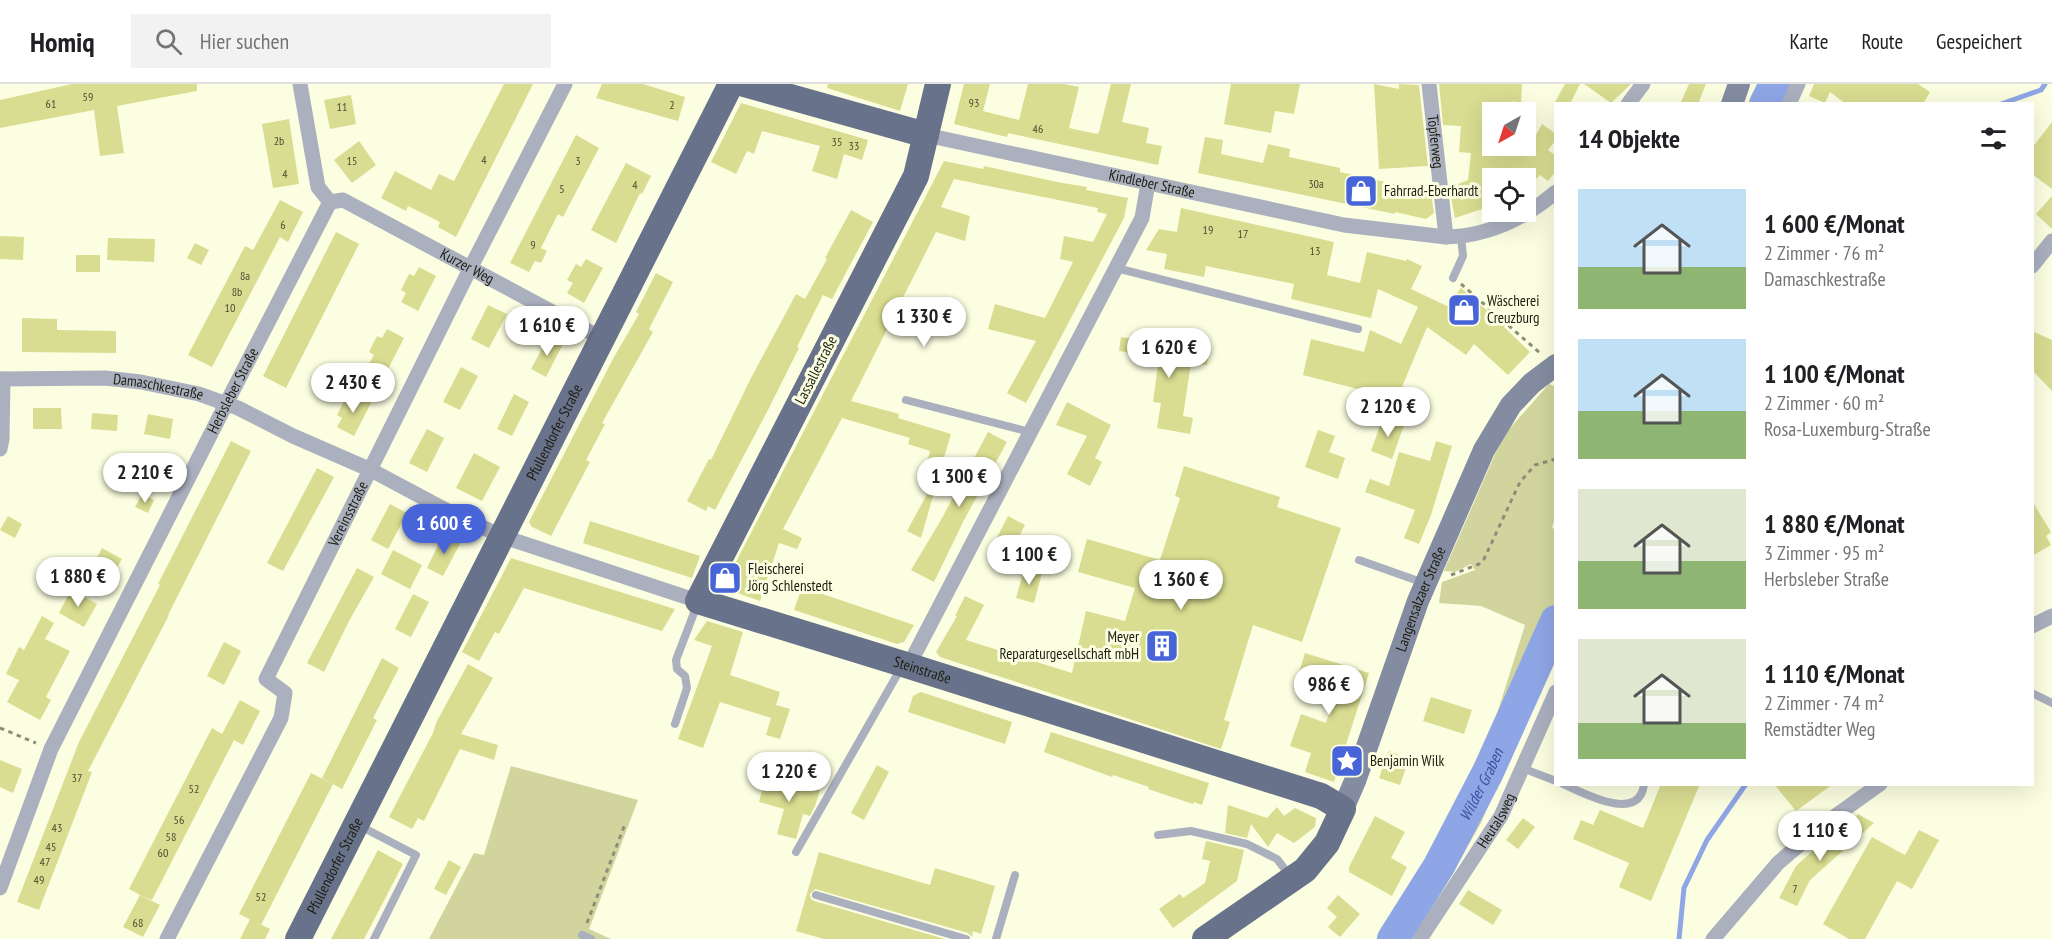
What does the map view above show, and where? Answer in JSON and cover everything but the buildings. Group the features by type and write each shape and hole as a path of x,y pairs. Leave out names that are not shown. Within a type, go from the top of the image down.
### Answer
{"main road":[{"name":"Pfullendorfer Straße","path":"298,939 731,84"},
{"name":"Kindleber Straße","path":"744,84 926,135"},
{"name":"Lassallestraße","path":"698,601 916,176 938,84"},
{"name":"Steinstraße","path":"698,601 906,664 1321,796 1343,809"},
{"name":"Langensalzaer Straße","path":"1204,939 1293,880 1315,859 1327,843 1343,809"}],"street":[{"path":"300,84 318,187 330,202"},
{"name":"Vereinsstraße","path":"167,939 281,718 285,693 266,679 471,267 565,84"},
{"name":"Töpferweg","path":"1429,84 1453,237"},
{"path":"1630,102 1643,84"},
{"path":"1733,102 1739,84"},
{"path":"1790,102 1798,84"},
{"name":"Kindleber Straße","path":"926,135 1344,225 1453,237 1494,230 1536,210 1554,194"},
{"path":"906,664 1142,218 1148,183"},
{"name":"Kurzer Weg","path":"330,202 344,200 603,339"},
{"name":"Herbsleber Straße","path":"0,888 51,749 330,202"},
{"path":"2034,264 2052,241"},
{"name":"Langensalzaer Straße","path":"1343,809 1425,583 1484,450 1511,405 1532,383 1554,366"},
{"name":"Damaschkestraße","path":"2,379 105,378 199,394 371,470 501,536"},
{"path":"0,449 2,379"},
{"name":"Steinstraße","path":"501,536 698,601"},
{"path":"2034,627 2052,616"},
{"name":"Heutalsweg","path":"1420,939 1501,816 1546,721 1554,698"},
{"path":"1713,939 1779,864 1820,827 1877,786"}],"lane":[{"path":"1453,237 1463,256 1453,278"},
{"path":"1116,268 1358,329"},
{"path":"906,400 1030,432"},
{"path":"1359,560 1425,583"},
{"path":"675,724 687,688 685,676 677,669 676,660 698,601"},
{"path":"796,852 906,664"},
{"path":"2034,694 2052,703"},
{"path":"1522,768 1554,781"},
{"path":"1568,786 1600,799 1625,805 1639,798 1644,786"},
{"path":"356,824 416,855 374,939"},
{"path":"1158,835 1191,831 1247,844 1276,859 1293,880"},
{"path":"996,939 1015,875"},
{"path":"816,895 966,939"},
{"path":"582,935 591,939"}],"path":[{"path":"1453,278 1535,350"},
{"path":"1425,583 1479,564 1488,553 1520,482 1536,465 1554,460"},
{"path":"0,728 51,749"},
{"path":"582,935 625,824"}],"green space":[{"path":"1549,384 1554,386 1554,522 1552,527 1554,530 1554,653 1481,823 1435,904 1410,939 1379,939 1389,928 1427,866 1478,774 1525,625 1481,606 1439,603 1442,582 1475,570 1471,564 1455,572 1444,571 1496,452 1509,429"},
{"path":"511,766 638,800 589,929 611,939 429,939 474,853 484,855"}],"waterway":[{"name":"Wilder Graben","path":"1766,102 1775,84"},
{"path":"2007,102 2041,90 2045,84"},
{"name":"Wilder Graben","path":"1393,939 1439,866 1488,772 1554,625"},
{"path":"1679,939 1684,888 1707,840 1745,786"}],"place":[{"name":"Fahrrad-Eberhardt","path":"1361,191"},
{"name":"Wäscherei Creuzburg","path":"1464,310"},
{"name":"Fleischerei Jörg Schlenstedt","path":"725,578"},
{"name":"Meyer Reparaturgesellschaft mbH","path":"1162,646"},
{"name":"Benjamin Wilk","path":"1347,761"}]}
